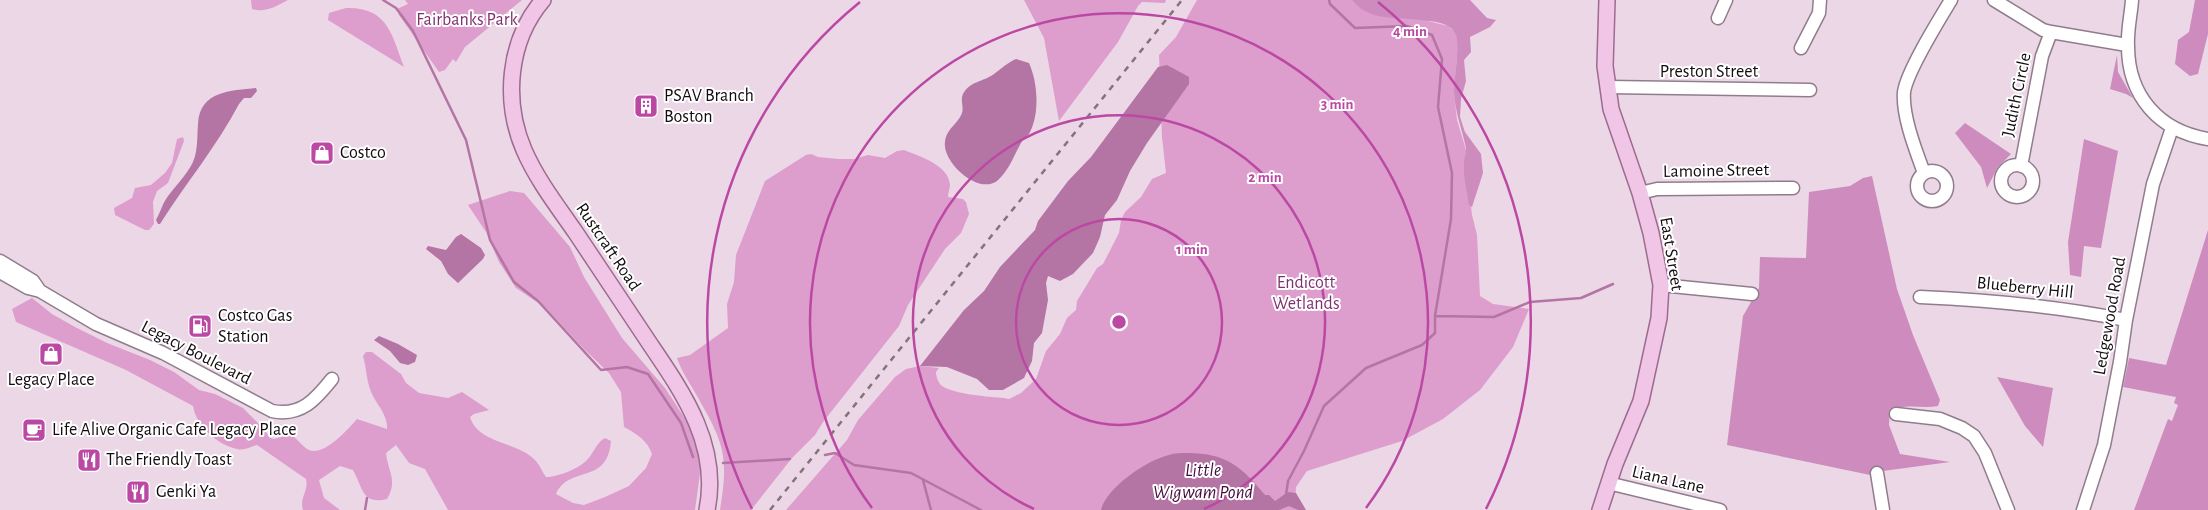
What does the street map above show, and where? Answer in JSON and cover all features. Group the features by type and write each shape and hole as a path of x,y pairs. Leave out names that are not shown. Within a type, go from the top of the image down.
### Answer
{"main road":[{"name":"Rustcraft Road","path":"543,0 527,24 514,63 511,96 519,137 524,152 545,187 669,372 694,415 701,430 708,458 709,492 706,510"},
{"name":"East Street","path":"1600,510 1608,483 1641,401 1660,318 1661,285 1651,233 1640,193 1611,109 1604,52 1607,0"}],"street":[{"path":"1718,18 1726,0"},
{"path":"1801,48 1819,12 1820,0"},
{"path":"1924,173 1914,144 1904,102 1904,90 1910,75 1951,0"},
{"path":"1994,0 2051,32 2128,45"},
{"path":"2132,0 2128,45 2130,71 2137,90 2150,110 2172,128 2196,137 2208,139"},
{"name":"Judith Circle","path":"2020,166 2042,56 2051,32"},
{"name":"Preston Street","path":"1608,87 1810,90"},
{"name":"Ledgewood Road","path":"2082,510 2104,445 2153,184 2172,128"},
{"name":"Lamoine Street","path":"1640,193 1657,189 1793,188"},
{"name":"Legacy Boulevard","path":"0,261 33,281 40,291"},
{"name":"Legacy Boulevard","path":"0,272 28,288 40,291 96,324 163,353 272,411 287,412 306,406 313,402 332,379"},
{"path":"1661,285 1752,294"},
{"name":"Blueberry Hill","path":"1920,297 2000,301 2074,310 2126,320"},
{"path":"1896,414 1940,419 1962,428 1974,436 1985,453 2008,510"},
{"path":"1877,473 1883,510"},
{"name":"Liana Lane","path":"1608,483 1720,510"}],"green space":[{"path":"251,0 288,0 271,8 257,10 252,9"},
{"name":"Fairbanks Park","path":"405,0 522,0 465,47 456,62 453,59 445,70 439,72 399,15 397,9 408,4"},
{"path":"1024,0 1166,0 1165,3 1142,2 1138,6 1118,42 1059,121 1044,38"},
{"name":"Endicott Wetlands","path":"1197,0 1380,0 1424,20 1448,26 1456,33 1458,43 1454,93 1457,120 1466,150 1465,157 1472,215 1477,235 1480,296 1493,304 1529,309 1513,347 1480,390 1443,419 1402,441 1307,471 1296,487 1295,508 1298,510 786,510 847,440 858,420 895,377 906,369 920,366 939,368 936,372 938,379 941,385 947,389 972,395 1009,399 1021,393 1036,379 1046,351 1060,334 1067,318 1076,310 1077,301 1097,268 1103,264 1119,233 1121,220 1125,212 1141,197 1152,179 1166,173 1162,137 1159,55 1176,37"},
{"path":"346,8 371,12 380,18 396,44 404,67 328,20 329,13"},
{"path":"183,137 184,141 168,183 157,191 153,202 154,224 149,230 145,230 115,215 114,208 132,198 135,188 151,185 165,173 172,163 177,139"},
{"path":"904,150 925,158 939,167 948,178 950,185 948,197 963,199 966,202 969,214 961,233 945,249 908,305 899,326 823,422 815,435 792,458 751,510 720,510 724,463 719,438 677,358 690,355 728,328 727,304 734,282 736,255 765,181 806,155 811,154 818,157 838,159 854,159 868,155 885,158 897,151"},
{"path":"510,191 524,193 570,247 584,277 622,338 665,388 688,423 700,449 701,466 695,510 448,510 425,469 409,463 396,445 386,453 392,481 387,499 373,500 368,497 364,493 353,470 340,466 319,480 324,498 340,510 303,510 302,502 307,483 306,479 257,445 239,449 230,447 209,434 198,421 193,406 126,370 16,322 12,309 32,298 52,314 75,327 174,372 199,390 215,394 243,408 270,438 274,439 291,434 307,449 315,451 329,446 357,419 387,429 384,415 371,391 363,356 366,352 372,352 401,374 406,383 419,393 448,398 462,392 489,410 470,417 474,426 489,437 527,454 536,462 546,477 562,474 573,469 587,460 602,440 605,438 611,441 608,455 603,464 596,470 570,479 562,485 556,494 573,503 584,505 629,486 646,468 652,454 641,438 624,427 621,392 609,373 546,308 516,288 499,262 486,232 468,205"}],"shaded area":[{"path":"1352,0 1470,0 1487,18 1496,20 1490,27 1470,37 1471,52 1464,60 1466,81 1461,99 1460,117 1465,132 1481,154 1483,173 1472,207 1469,205 1465,179 1464,163 1466,148 1454,92 1456,35 1450,27 1440,23 1374,15 1366,12"},
{"path":"2195,0 2208,0 2208,34 2198,74 2190,76 2175,64 2178,40 2189,32"},
{"path":"2117,55 2118,72 2133,98 2110,89"},
{"path":"1965,123 2011,154 1998,167 1987,188 1981,167 1955,133"},
{"path":"2084,139 2118,151 2101,248 2084,246 2081,277 2070,275 2068,242"},
{"path":"1872,176 1897,289 1913,335 1940,400 1938,406 1901,407 1890,411 1889,425 1900,454 1950,462 1883,471 1870,475 1727,445 1743,316 1759,288 1760,257 1806,258 1809,192 1850,186 1863,178"},
{"path":"2208,230 2208,510 2134,510 2168,419 2172,421 2178,405 2174,403 2176,397 2123,387 2129,358 2166,365"},
{"path":"1997,377 2053,388 2043,447 2025,426"}],"water":[{"path":"1016,59 1029,63 1032,71 1036,89 1036,108 1033,126 1001,177 989,184 980,184 971,180 955,167 946,150 946,137 962,113 962,96 966,90 973,84 990,77"},
{"path":"1167,65 1189,77 1189,84 1147,143 1130,171 1117,200 1105,215 1100,237 1093,253 1073,274 1060,281 1048,276 1046,283 1048,300 1042,333 1034,343 1032,361 1024,378 1003,390 989,390 977,379 947,367 920,366 964,310 984,291 1000,267 1035,230 1038,221 1068,181 1091,157 1158,67"},
{"path":"256,88 257,91 251,98 244,98 239,104 211,150 160,224 158,224 156,220 165,201 187,172 195,157 198,124 204,104 218,94"},
{"path":"461,234 481,248 485,255 458,283 448,274 441,261 426,249 428,246 446,250 456,237"},
{"path":"379,336 417,355 415,362 408,365 400,363 390,351 374,340"},
{"name":"Little Wigwam Pond","path":"1188,453 1223,459 1241,469 1265,495 1269,495 1275,501 1288,492 1296,493 1306,510 1298,510 1289,506 1279,510 1101,510 1104,502 1119,484 1139,469 1160,458"}],"waterway":[{"path":"383,0 396,8 413,31 466,140 490,240 514,282 538,301 601,370 627,367 648,374 681,423 693,457"},
{"path":"1329,0 1330,4 1355,28 1407,26 1432,35 1442,59 1438,107 1452,173 1451,219 1435,316 1494,317 1530,302 1581,298 1613,284"},
{"path":"1286,495 1288,481 1324,406 1366,368 1422,345 1435,333 1435,316"},
{"path":"825,455 835,453 854,465 911,473 981,510"},
{"path":"723,463 790,459"},
{"path":"923,480 931,510"},
{"path":"365,510 367,498"}],"railway":[{"path":"770,510 1182,0"}],"place":[{"name":"PSAV Branch Boston","path":"646,106"},
{"name":"Costco","path":"322,153"},
{"name":"Costco Gas Station","path":"200,326"},
{"name":"Legacy Place","path":"51,354"},
{"name":"Life Alive Organic Cafe Legacy Place","path":"34,430"},
{"name":"The Friendly Toast","path":"89,460"},
{"name":"Genki Ya","path":"138,492"}]}
